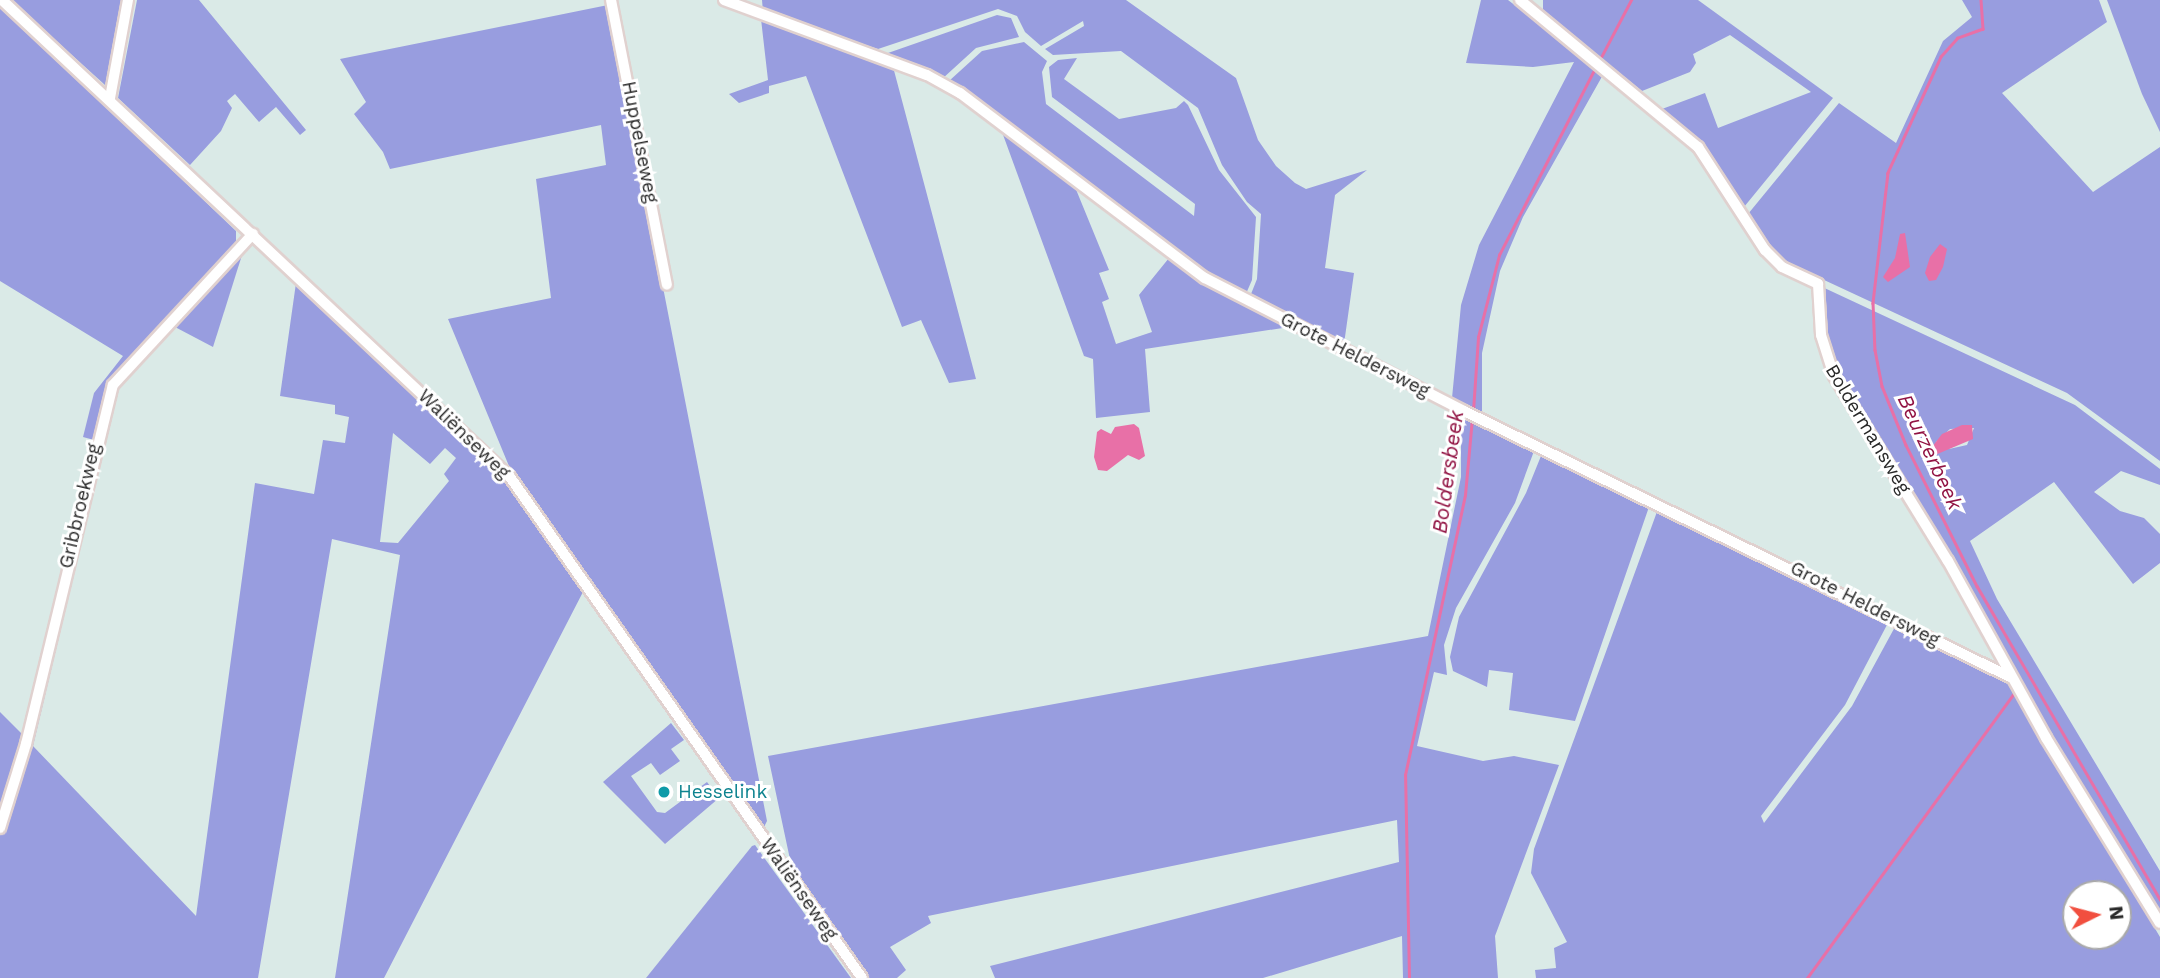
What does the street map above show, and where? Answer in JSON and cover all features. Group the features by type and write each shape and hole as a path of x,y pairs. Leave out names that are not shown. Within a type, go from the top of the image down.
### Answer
{"street":[{"name":"Waliënseweg","path":"2,0 110,98 510,477 862,978"},
{"path":"110,98 128,0"},
{"name":"Huppelseweg","path":"611,0 667,285"},
{"name":"Grote Heldersweg","path":"724,0 889,57 949,87 1205,278 1466,412 2010,677"},
{"name":"Boldermansweg","path":"1520,0 1698,147 1765,250 1782,267 1818,284 1821,335 1834,376 1948,561 2010,677 2160,923"},
{"name":"Gribbroekweg","path":"0,828 26,744 113,385 253,234"}],"shaded area":[{"path":"11,0 125,0 108,85 105,85"},
{"path":"137,0 199,0 306,130 300,135 276,107 259,122 235,94 227,101 232,108 221,131 190,165 118,98"},
{"path":"762,0 1126,0 1236,78 1258,140 1276,166 1295,183 1306,189 1367,170 1335,195 1325,268 1354,273 1344,344 1249,299 1257,279 1261,214 1247,202 1222,165 1198,108 1121,51 1053,55 1045,49 1084,26 1083,21 1041,46 1025,32 1017,16 998,9 878,49 763,12"},
{"path":"1481,0 1508,0 1604,73 1523,217 1500,271 1482,353 1482,417 1452,398 1461,305 1479,245 1574,62 1533,67 1466,63"},
{"path":"1543,0 1698,0 1833,98 1744,207 1709,153 1662,109 1705,93 1718,128 1811,92 1730,35 1693,54 1696,63 1690,72 1642,91 1543,12"},
{"path":"1962,0 2099,0 2107,22 2002,93 2093,192 2160,147 2160,461 2067,393 1779,259 1748,214 1839,103 1896,143 1943,41 1972,17"},
{"path":"2107,0 2160,0 2160,132 2142,94"},
{"path":"608,5 767,821 763,829 511,471 448,319 551,298 536,179 606,165 601,125 390,169 383,152 354,114 366,102 340,59"},
{"path":"0,6 236,231 236,246 109,380 94,440 83,437 94,393 123,356 0,281"},
{"path":"997,15 1011,18 1019,37 976,48 942,79 888,53"},
{"path":"761,19 892,63 976,379 949,383 921,320 902,327 806,76 769,86 769,93 739,103 729,94 768,80"},
{"path":"1024,42 1047,61 1042,72 1046,104 1194,216 1195,204 1052,97 1049,67 1058,60 1077,58 1064,79 1119,119 1176,108 1184,101 1188,105 1219,170 1256,217 1252,280 1245,296 1178,254 949,81 982,51"},
{"path":"1002,132 1075,187 1109,270 1099,273 1109,299 1102,302 1116,344 1152,332 1139,295 1169,258 1289,327 1145,349 1150,412 1096,418 1093,359 1084,356"},
{"path":"1905,233 1910,267 1888,282 1883,277 1895,258 1900,234"},
{"path":"1940,244 1947,249 1943,267 1936,280 1929,281 1925,273 1930,257"},
{"path":"242,255 213,347 175,327"},
{"path":"296,283 506,480 584,590 384,978 335,978 400,555 332,539 258,978 0,978 0,712 24,736 101,442 104,447 33,746 196,916 255,483 314,494 323,440 345,443 349,417 335,414 335,405 280,396","holes":["393,433 430,464 445,448 456,458 444,474 449,481 398,543 380,542"]},
{"path":"1818,285 2075,405 2160,469 2160,485 2121,471 2094,492 2120,511 2144,518 2160,534 2160,563 2133,584 2054,482 1970,541 1997,599 2160,871 2160,920 1832,360","holes":["1974,428 1967,445 1949,449 1936,442 1950,429"]},
{"path":"1461,411 1535,447 1515,503 1456,608 1444,645 1447,675 1434,672 1417,746 1483,761 1514,756 1559,765 1495,936 1498,978 1403,978 1402,936 1263,978 995,978 990,966 1399,862 1397,820 928,916 931,923 890,947 906,970 897,978 868,978 791,864 768,756 1428,636 1461,477"},
{"path":"1134,424 1139,428 1145,456 1139,460 1128,455 1107,471 1098,470 1094,457 1097,432 1101,429 1111,434 1115,427"},
{"path":"1962,425 1972,425 1973,439 1935,455 1932,447 1942,434"},
{"path":"1543,451 1650,504 1575,721 1509,710 1513,673 1489,670 1487,687 1453,671 1450,657 1459,617 1526,493"},
{"path":"1658,509 1889,621 1845,705 1761,816 1764,823 1852,706 1896,625 2011,685 2126,880 2062,880 2062,950 2132,950 2132,890 2160,937 2160,978 1536,978 1535,970 1556,968 1554,948 1567,942 1531,873 1534,849"},
{"path":"671,723 684,740 671,749 680,761 660,775 651,763 631,776 657,812 665,813 707,782 719,798 665,844 603,782"},
{"path":"755,845 851,978 646,978 752,846"}],"waterway":[{"name":"Boldersbeek","path":"1599,61 1631,0"},
{"name":"Beurzerbeek","path":"1981,0 1983,29 1958,38 1941,57 1888,173 1873,303 1875,350 1882,386 1906,445 1977,586 2160,899"},
{"name":"Boldersbeek","path":"1473,411 1478,337 1499,255 1596,66"},
{"name":"Boldersbeek","path":"1409,978 1405,775 1465,495 1472,418"},
{"path":"1807,978 2013,694"}],"place":[{"name":"Hesselink","path":"664,792"}]}
